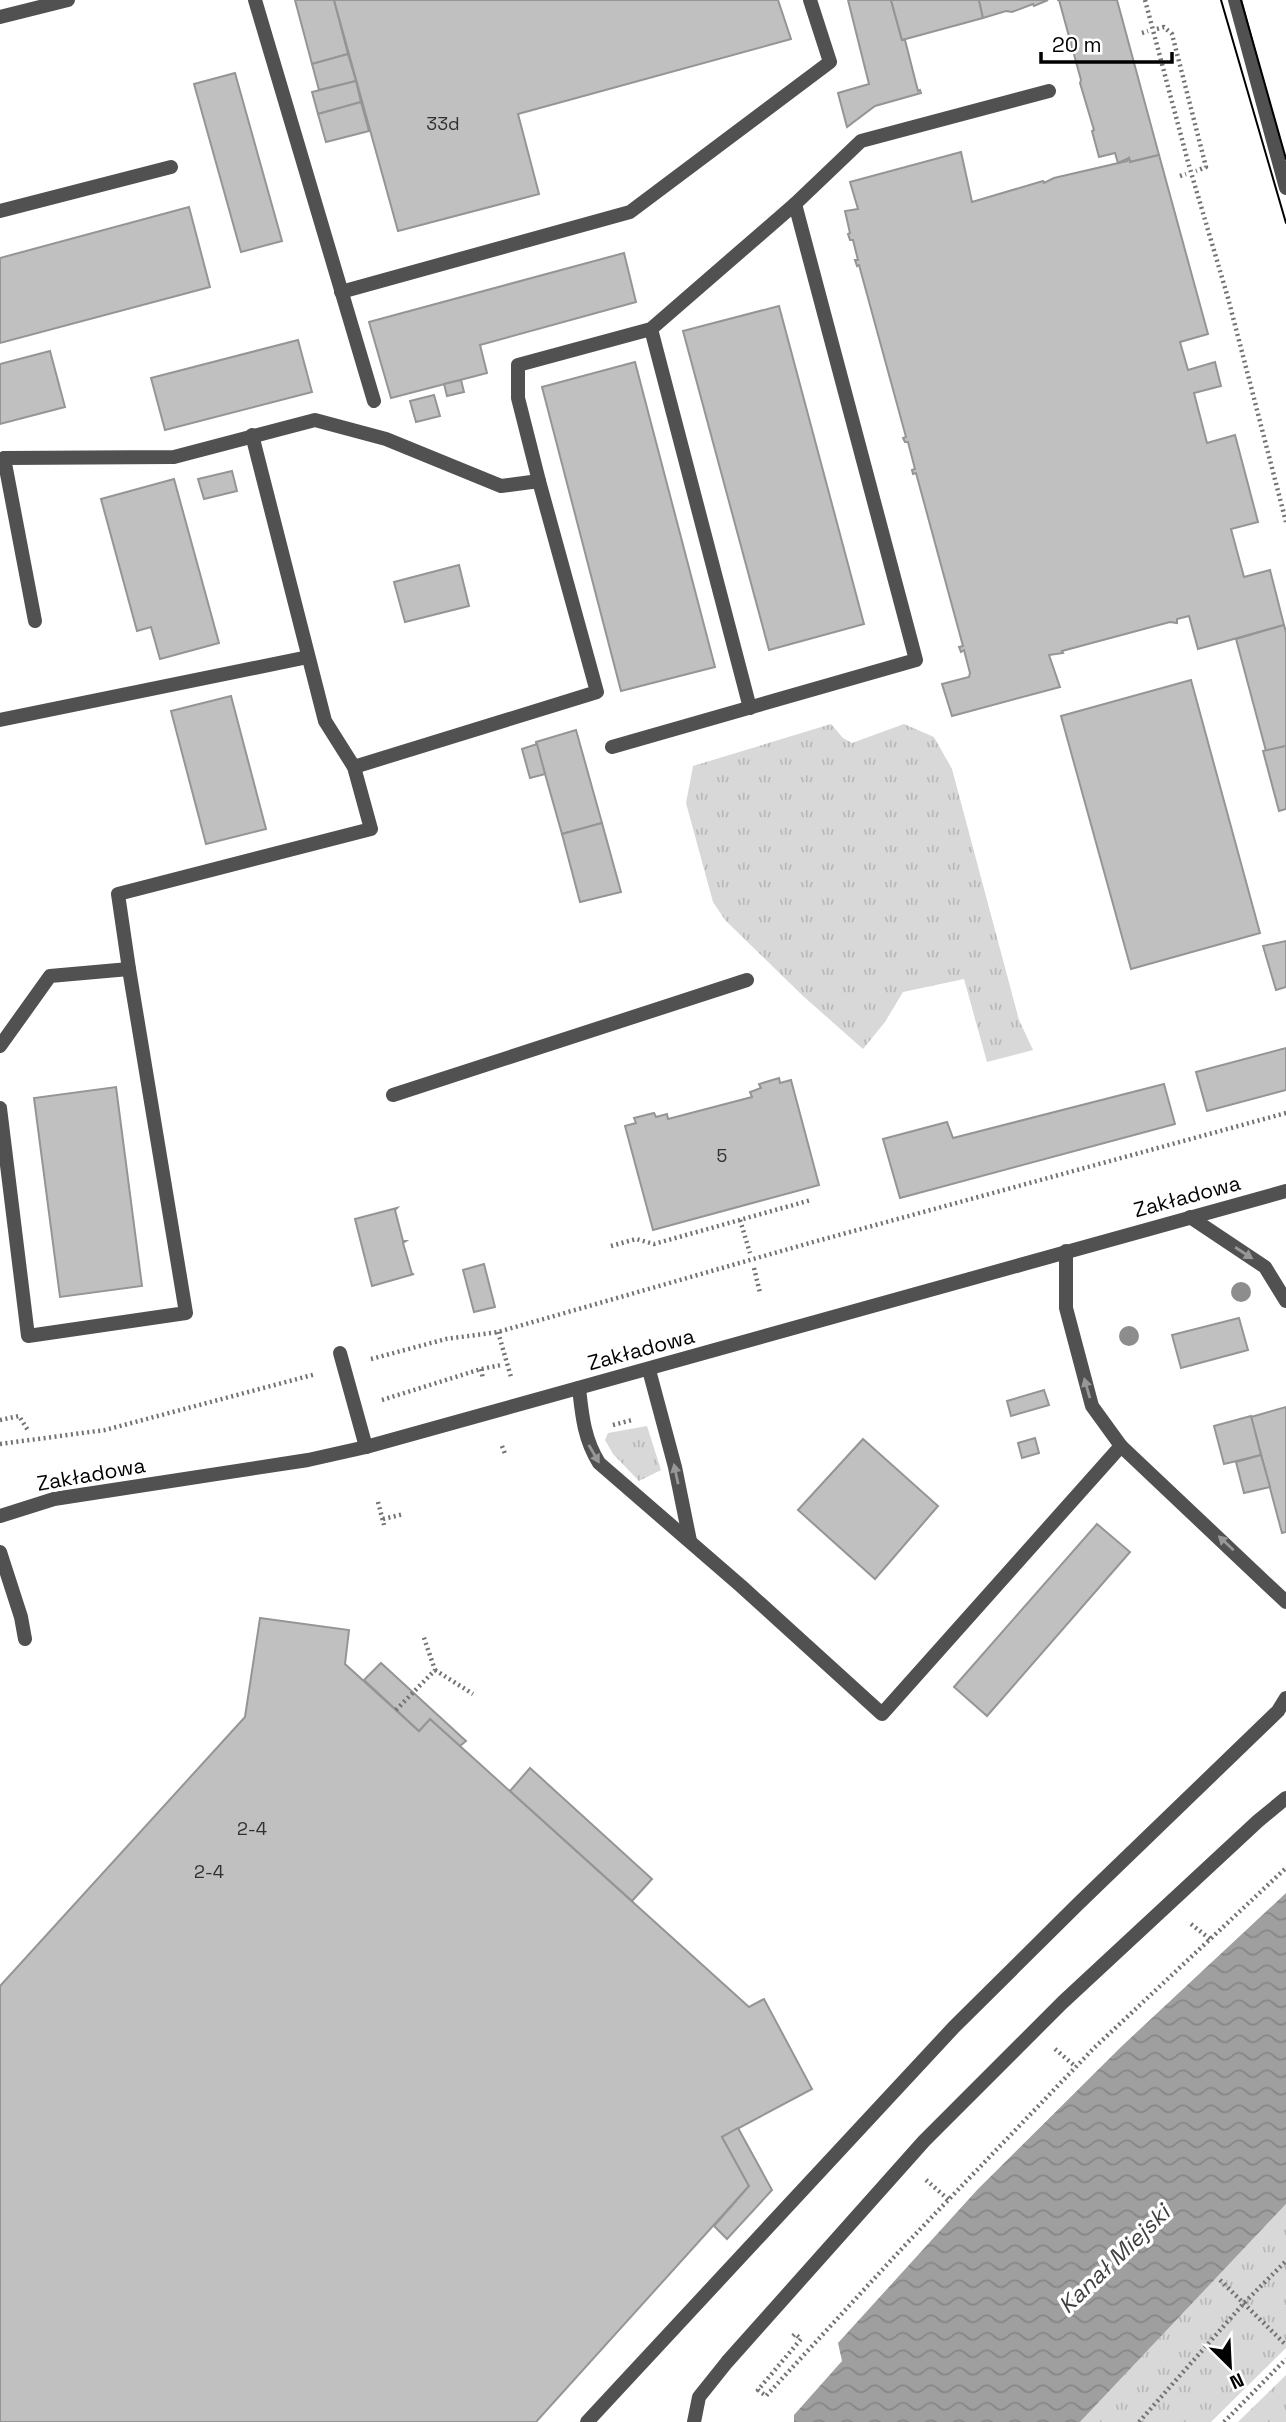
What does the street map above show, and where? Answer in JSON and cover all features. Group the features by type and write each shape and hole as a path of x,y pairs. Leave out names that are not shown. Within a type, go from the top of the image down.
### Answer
{"street":[{"path":"0,17 68,0"},
{"path":"255,0 374,401"},
{"path":"341,292 630,212 830,62 810,0"},
{"path":"1235,0 1286,188"},
{"path":"354,767 597,692 518,398 518,365 651,329 795,204 862,141 1049,91"},
{"path":"0,211 171,167"},
{"path":"612,747 916,660 795,204"},
{"path":"651,329 750,708"},
{"path":"35,621 4,458 174,457 315,420 386,439 502,486 539,481"},
{"path":"0,1108 28,1336 186,1313 128,969 118,894 371,830 354,767 325,721 252,435"},
{"path":"0,720 308,657"},
{"path":"0,1046 50,976 128,969"},
{"path":"393,1096 747,980"},
{"name":"Zakładowa","path":"0,1516 54,1499 308,1460 366,1447 1286,1191"},
{"path":"1190,1217 1265,1267 1286,1301"},
{"path":"1066,1251 1066,1308 1092,1406 1121,1446 1286,1602"},
{"path":"340,1353 366,1447"},
{"path":"649,1370 675,1467 690,1541"},
{"path":"579,1388 585,1433 590,1449 599,1463 882,1714 1121,1446"},
{"path":"0,1552 21,1617 25,1639"},
{"path":"587,2422 954,2027 1278,1710 1286,1698"},
{"path":"694,2422 699,2397 727,2362 923,2141 1063,2002 1286,1798"}],"path":[{"path":"1145,0 1178,127 1228,298 1286,522"},
{"path":"1157,29 1164,27 1172,34 1206,167 1196,171"},
{"path":"360,1362 446,1339 498,1332 806,1244 1286,1113"},
{"path":"611,1245 636,1238 654,1244 811,1200"},
{"path":"740,1220 750,1253"},
{"path":"754,1268 760,1293"},
{"path":"498,1332 509,1372"},
{"path":"375,1402 501,1365"},
{"path":"481,1369 483,1379"},
{"path":"0,1444 105,1430 329,1370"},
{"path":"0,1420 19,1416 29,1432"},
{"path":"603,1428 634,1419"},
{"path":"502,1446 505,1454"},
{"path":"378,1502 384,1522 404,1514"},
{"path":"423,1635 435,1670 473,1694"},
{"path":"396,1710 435,1670"},
{"path":"786,2344 795,2334 801,2339 758,2390 766,2396 1076,2067 1286,1868"},
{"path":"1184,1918 1210,1939"},
{"path":"1052,2047 1076,2067"},
{"path":"922,2176 949,2200"},
{"path":"1139,2422 1244,2303 1286,2261"},
{"path":"1220,2280 1286,2345"},
{"path":"1224,2422 1286,2360"}],"green space":[{"path":"831,724 843,738 852,743 904,724 934,737 952,769 1019,1020 1033,1050 987,1062 964,979 903,992 885,1022 863,1049 803,996 725,920 713,902 686,803 693,766"},
{"path":"647,1426 661,1470 639,1481 613,1454 605,1440 608,1433"},
{"path":"1286,2204 1286,2348 1211,2422 1080,2422"},
{"path":"1286,2375 1286,2422 1238,2422 1240,2420"}],"water":[{"name":"Kanał Miejski","path":"1286,1893 1286,2204 1080,2422 794,2422 794,2415 842,2361 838,2343 978,2189 1123,2045"}],"building":[{"path":"295,0 334,0 348,54 312,64"},
{"path":"334,0 778,0 791,39 518,114 539,194 398,231"},
{"path":"848,0 891,0 918,91 921,93 875,106 847,127 838,93 869,84"},
{"path":"891,0 979,0 983,18 902,40"},
{"path":"979,0 1048,0 983,18"},
{"path":"1059,0 1117,0 1159,155 1130,162 1129,158 1118,163 1115,153 1099,157"},
{"path":"348,54 356,81 319,90 312,64"},
{"path":"235,73 282,241 241,252 194,84"},
{"path":"356,81 361,102 318,114 312,92"},
{"path":"361,102 369,131 326,142 318,114"},
{"path":"961,152 972,202 1054,178 1127,161 1129,158 1130,162 1159,155 1208,334 1180,342 1188,370 1215,362 1221,386 1194,393 1207,443 1235,435 1258,522 1231,529 1244,577 1270,570 1284,625 1198,649 1189,616 1177,619 1177,623 1170,622 1049,655 1060,687 952,716 942,684 969,677 970,673 964,650 961,652 959,647 963,646 916,473 913,474 912,470 915,469 908,442 903,438 906,437 859,265 857,266 855,260 858,260 853,240 850,240 848,234 850,233 845,211 858,209 850,182"},
{"path":"189,207 210,287 0,343 0,258"},
{"path":"624,253 636,302 480,345 487,373 391,398 369,322"},
{"path":"779,306 864,624 769,650 683,331"},
{"path":"298,340 312,392 165,430 151,378"},
{"path":"50,351 65,407 0,424 0,364"},
{"path":"635,362 715,667 621,691 542,387"},
{"path":"461,380 464,392 447,396 444,384"},
{"path":"434,395 440,416 416,422 410,401"},
{"path":"232,471 237,491 204,499 198,479"},
{"path":"174,479 219,643 160,659 151,627 137,631 101,499"},
{"path":"459,565 469,606 405,622 394,582"},
{"path":"1284,625 1286,746 1266,751 1236,639"},
{"path":"1191,680 1260,933 1131,969 1061,716"},
{"path":"231,696 266,829 206,844 171,711"},
{"path":"576,730 602,823 562,834 536,742"},
{"path":"537,744 545,774 530,778 522,749"},
{"path":"1286,746 1286,809 1279,811 1263,751"},
{"path":"602,823 621,892 580,902 562,834"},
{"path":"1286,941 1286,987 1276,990 1263,946"},
{"path":"1286,1048 1286,1090 1207,1111 1196,1072"},
{"path":"779,1078 780,1083 791,1080 819,1185 653,1230 625,1126 636,1123 634,1118 654,1113 656,1117 667,1114 668,1119 752,1097 750,1092 761,1088 759,1084"},
{"path":"1164,1084 1175,1124 900,1198 883,1139 947,1122 953,1138"},
{"path":"116,1087 142,1286 60,1297 34,1098"},
{"path":"397,1208 395,1210 403,1241 406,1241 403,1243 414,1274 372,1286 355,1219"},
{"path":"484,1264 495,1307 474,1312 463,1270"},
{"path":"1239,1318 1248,1350 1181,1368 1172,1335"},
{"path":"1044,1390 1049,1405 1011,1416 1007,1401"},
{"path":"1286,1407 1286,1532 1282,1533 1251,1417"},
{"path":"1251,1416 1261,1455 1224,1464 1214,1426"},
{"path":"1035,1438 1039,1453 1022,1458 1018,1443"},
{"path":"863,1439 938,1506 875,1579 798,1510"},
{"path":"1261,1455 1270,1487 1244,1493 1236,1462"},
{"path":"1097,1524 1130,1552 987,1716 954,1687"},
{"path":"260,1618 349,1630 345,1664 419,1731 430,1719 749,2007 764,1999 812,2089 722,2137 749,2186 536,2422 0,2422 0,1986 245,1717"},
{"path":"381,1663 466,1741 460,1746 430,1719 419,1731 364,1680"},
{"path":"530,1768 652,1879 632,1901 510,1791"},
{"path":"738,2128 772,2190 727,2239 714,2226 749,2186 722,2137"}],"tram line":[{"path":"1221,0 1286,223"},
{"path":"1241,0 1286,159"}]}
